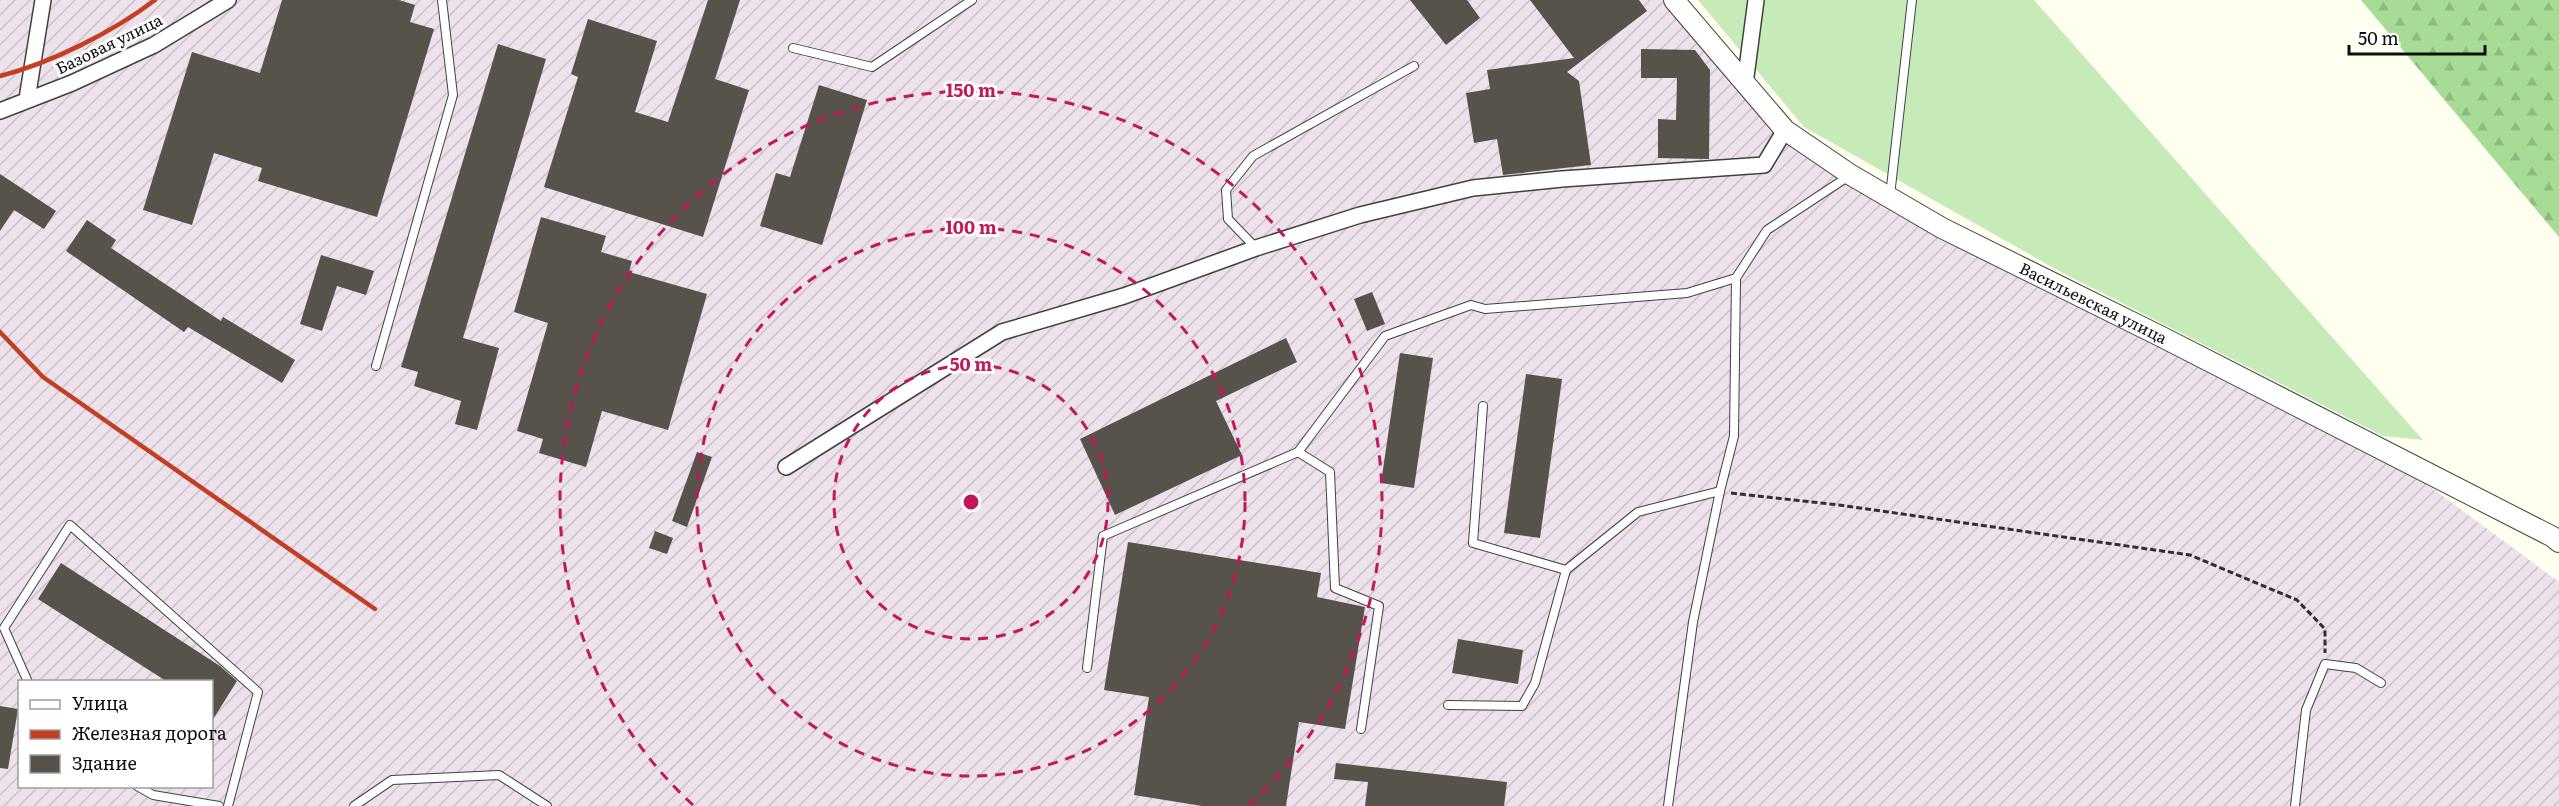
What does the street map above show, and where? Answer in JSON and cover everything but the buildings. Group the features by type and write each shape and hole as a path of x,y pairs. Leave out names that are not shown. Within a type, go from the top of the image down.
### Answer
{"street":[{"path":"27,99 43,0"},
{"name":"Базовая улица","path":"0,111 72,83 154,45 228,0"},
{"name":"Васильевская улица","path":"1674,0 1785,130 1851,175 1942,228 2160,336 2542,531 2559,542"},
{"path":"1745,84 1756,0"},
{"path":"786,467 1002,332 1124,296 1256,248 1360,215 1473,188 1562,179 1764,165 1785,130"}],"lane":[{"path":"376,366 453,95 442,0"},
{"path":"793,48 872,67 972,0"},
{"path":"1890,197 1912,0"},
{"path":"1256,248 1228,219 1226,190 1253,156 1414,66"},
{"path":"1668,806 1694,622 1720,492 1734,436 1736,278 1767,230 1851,175"},
{"path":"1087,668 1103,536 1298,452 1385,336 1471,305 1485,309 1687,293 1736,278"},
{"path":"1483,406 1473,543 1566,570"},
{"path":"1298,452 1330,472 1335,588 1379,606 1361,729"},
{"path":"1448,705 1522,706 1535,683 1566,570 1638,512 1720,492"},
{"path":"28,680 4,628 70,525 258,692 228,806"},
{"path":"2295,806 2306,710 2325,664 2356,668 2381,683"},
{"path":"354,806 392,780 499,775 547,806"},
{"path":"141,788 153,795 219,806"}],"path":[{"path":"1720,492 1839,505 2190,555 2297,600 2325,630 2325,664"}],"shaded area":[{"path":"0,0 1678,0 1785,130 1859,180 2375,446 2559,582 2559,806 0,806"}],"green space":[{"path":"1698,0 2034,0 2423,440 2383,436 2061,272 1804,127"},
{"path":"2361,0 2559,0 2559,237"}],"railway":[{"path":"0,76 40,63 81,45 120,24 155,0"},
{"path":"0,332 43,377 375,609"}]}
